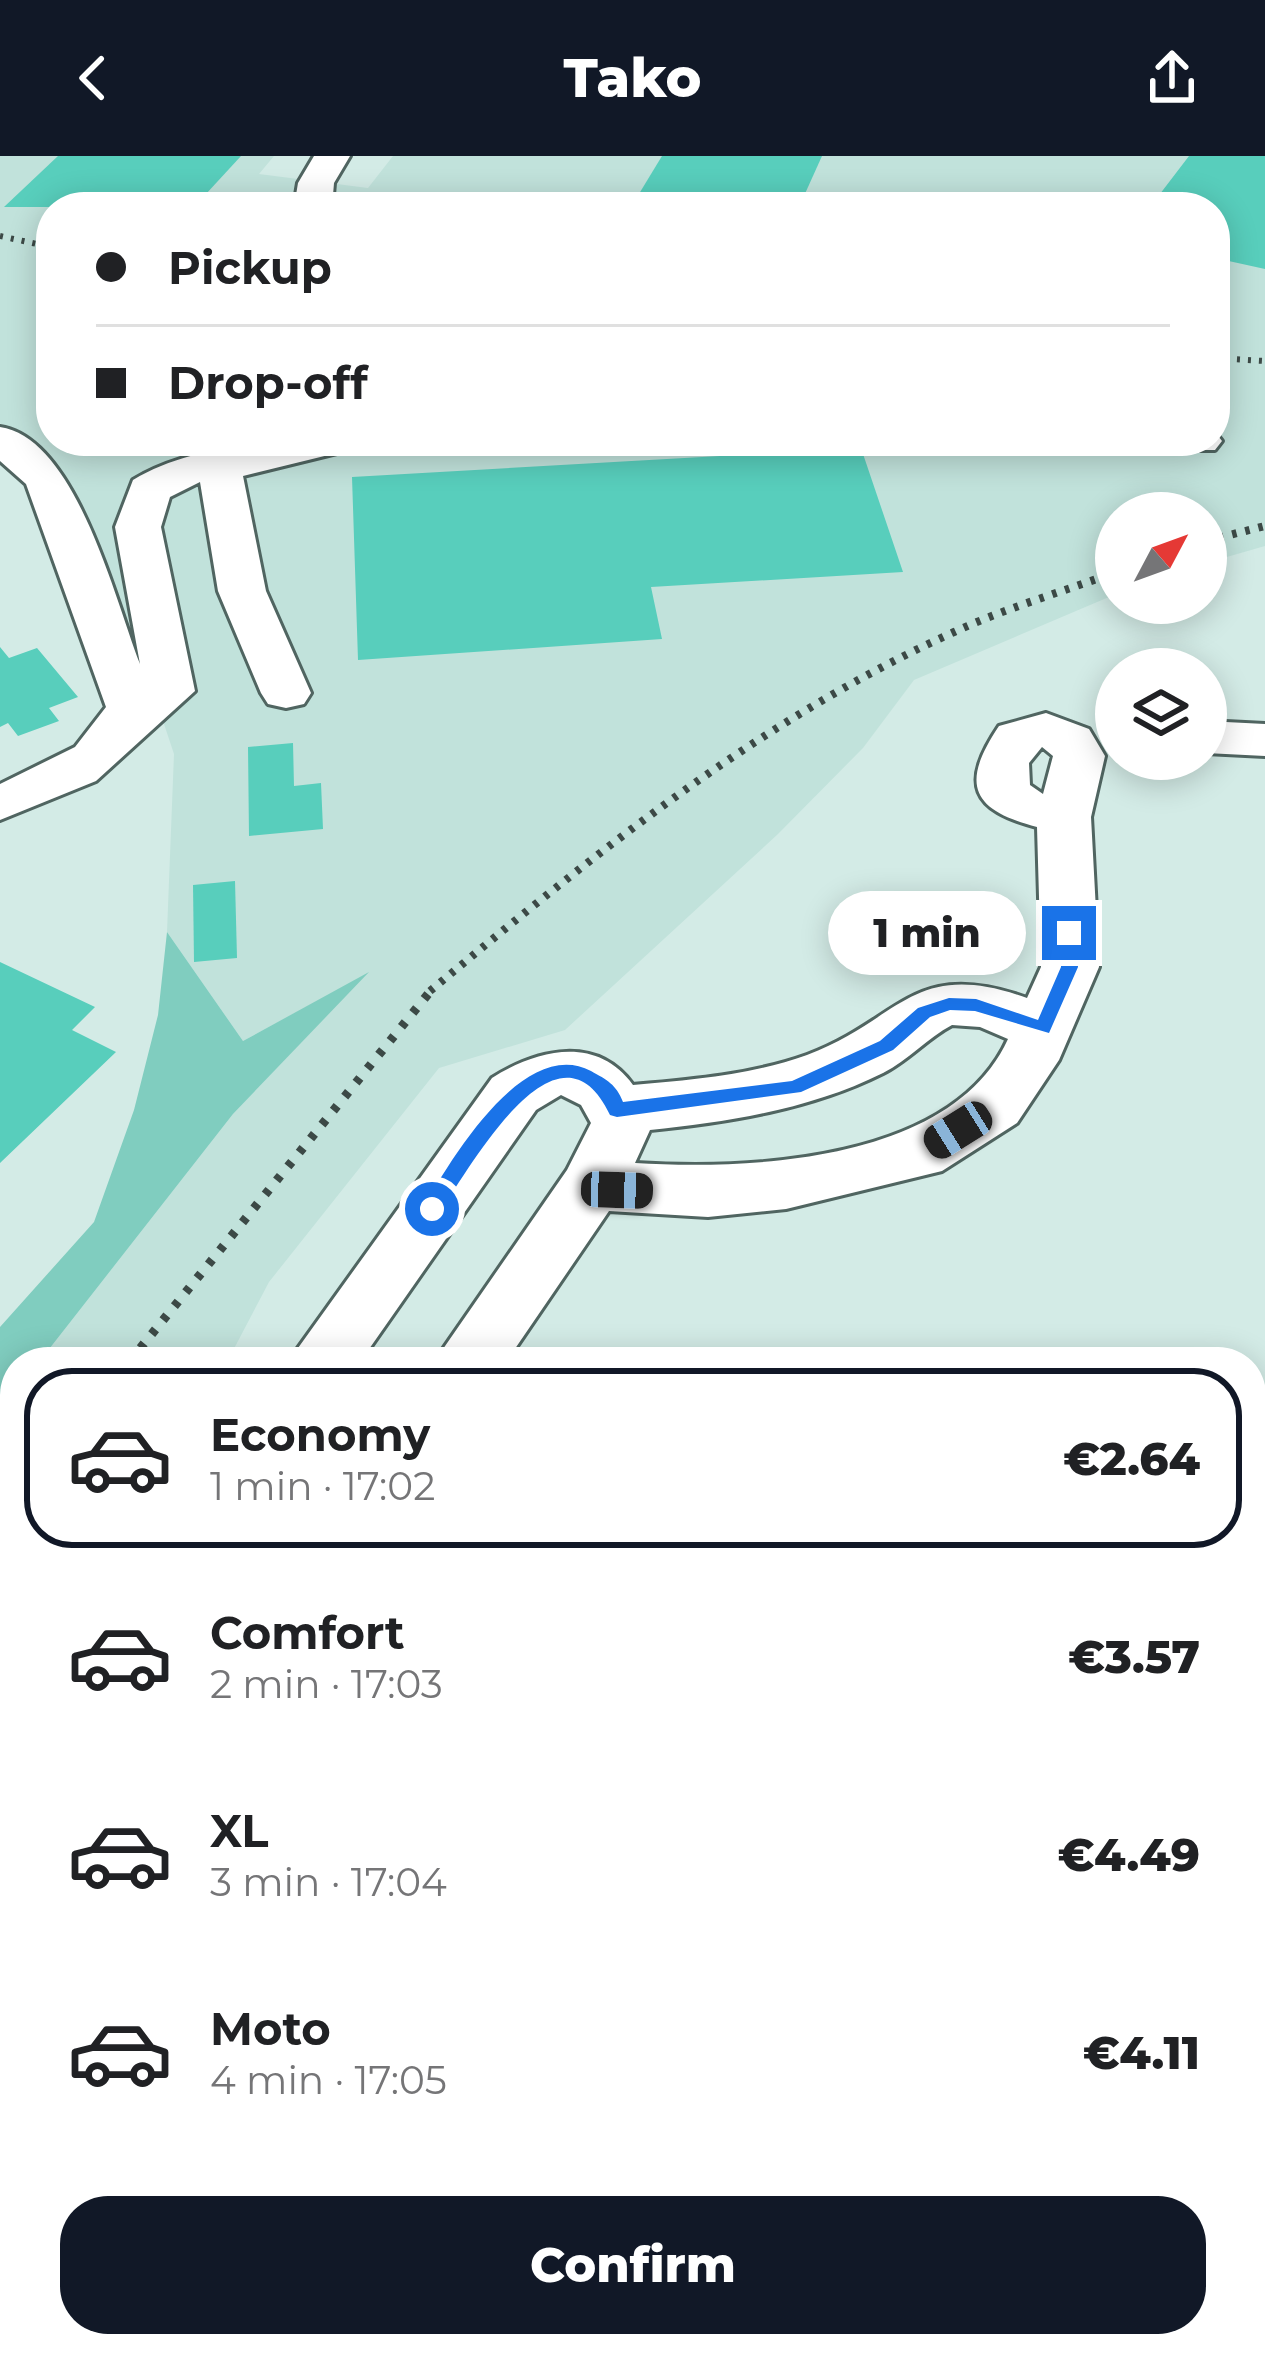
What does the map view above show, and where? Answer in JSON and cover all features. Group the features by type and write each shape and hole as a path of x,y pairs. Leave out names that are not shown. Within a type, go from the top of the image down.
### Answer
{"street":[{"path":"315,192 332,156"},
{"path":"0,803 78,772 116,742 131,707 46,479 2,440"},
{"path":"122,728 170,691 142,550 141,507 148,490 166,476 280,456"},
{"path":"219,465 242,591 286,693"},
{"path":"1227,738 1265,740"},
{"path":"592,1185 708,1192 786,1184 920,1154 995,1108 1029,1060 1070,967 1064,817"},
{"path":"617,1110 795,1087 886,1046 924,1012 949,1004 976,1005 1043,1029"},
{"path":"333,1347 514,1094 543,1073 578,1072 609,1090 622,1124 592,1185 479,1347"}],"shaded area":[{"path":"0,156 274,156 259,174 368,188 393,156 1265,156 1265,546 1227,557 1227,492 1095,492 1095,603 914,680 863,748 778,834 565,1030 439,1068 269,1282 235,1347 51,1347 233,1114 365,975 243,1041 167,932 174,754 66,495 37,456 1230,456 1230,192 36,192 36,455 0,423"}],"green space":[{"path":"167,932 243,1041 369,972 233,1114 51,1347 0,1347 0,1327 94,1222 134,1110 158,1015"}],"building":[{"path":"58,156 241,156 208,192 36,192 36,207 4,207"},
{"path":"662,156 822,156 806,192 640,192"},
{"path":"1189,156 1265,156 1265,269 1230,261 1230,192 1161,192"},
{"path":"721,456 864,456 903,572 651,587 662,639 358,660 352,477"},
{"path":"0,647 9,658 37,648 78,697 49,708 59,721 18,736 8,723 0,727"},
{"path":"293,743 294,786 321,783 323,829 249,836 248,747"},
{"path":"235,881 237,958 194,962 193,885"},
{"path":"0,962 95,1007 72,1030 116,1052 0,1163"}],"railway":[{"path":"0,236 36,244"},
{"path":"1230,359 1265,361"},
{"path":"1227,536 1265,526"},
{"path":"432,990 616,841 745,748 882,667 954,632 1095,579"},
{"path":"141,1347 432,990"}],"route":[{"path":"432,1209 514,1094 543,1073 578,1072 609,1090 617,1110 795,1087 886,1046 924,1012 949,1004 976,1005 1043,1029 1070,967 1069,933"}]}
